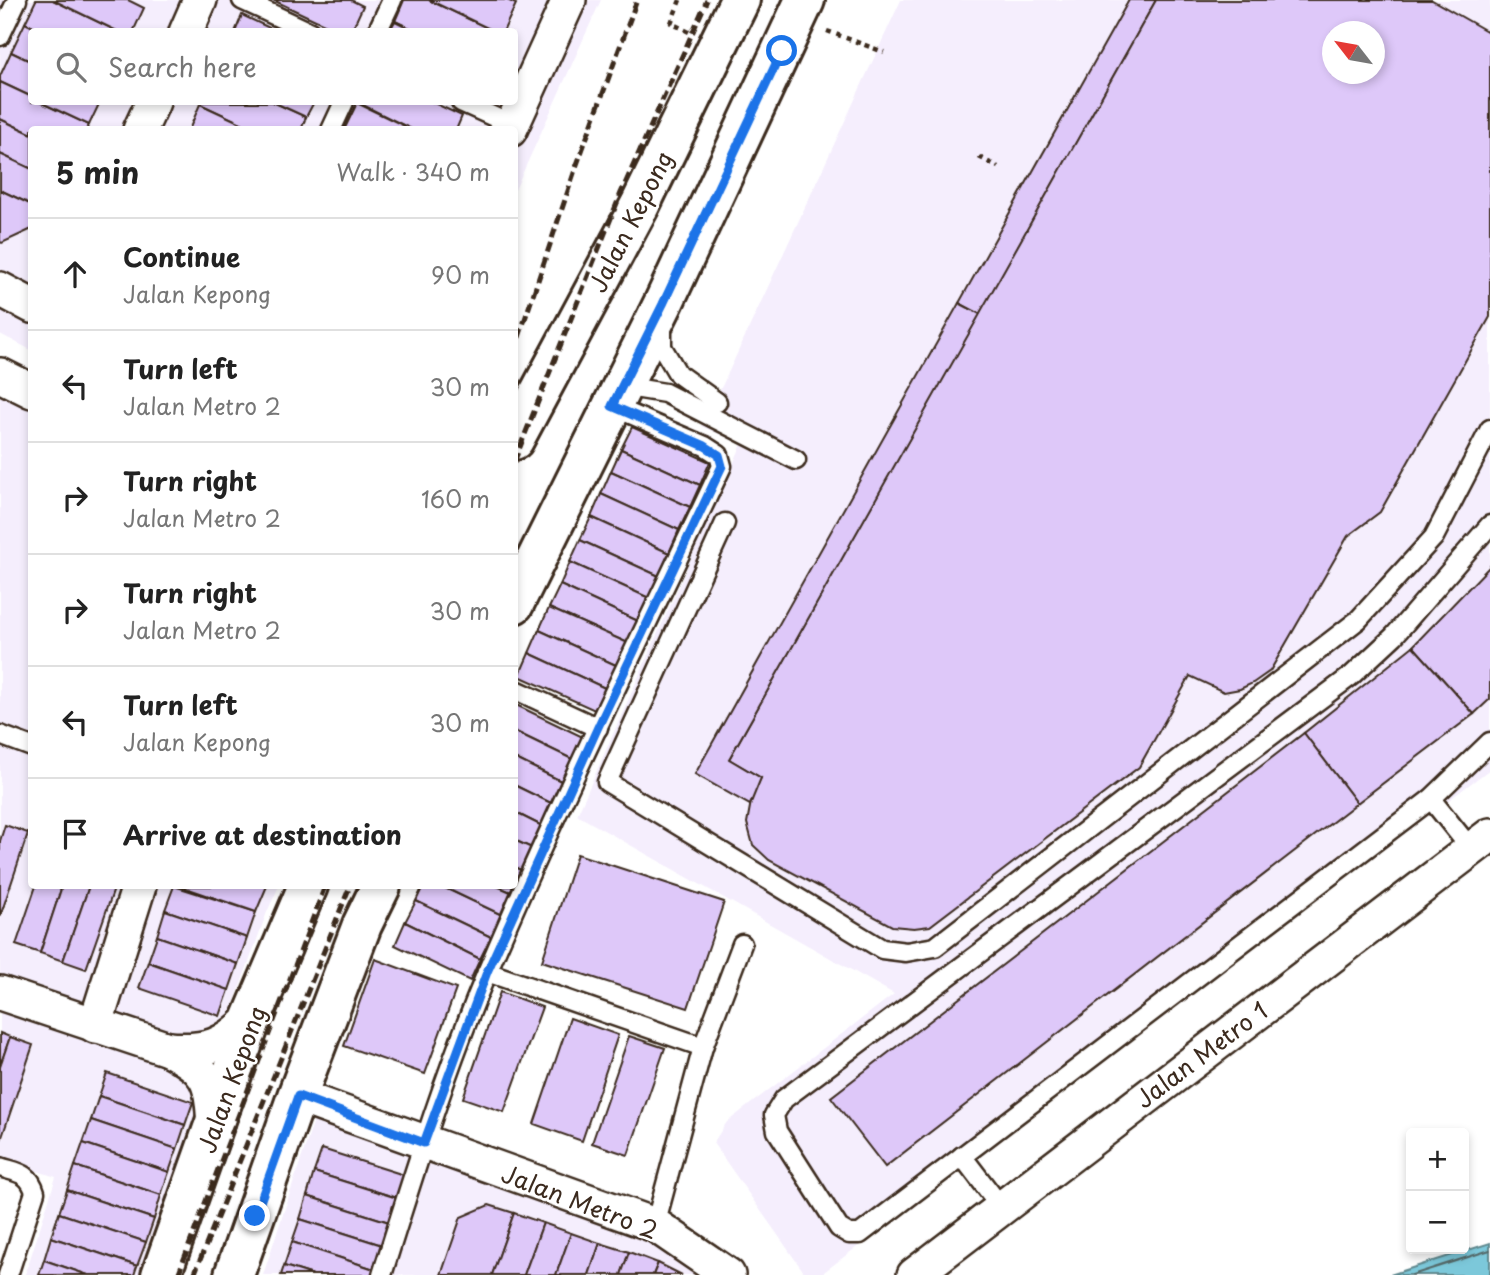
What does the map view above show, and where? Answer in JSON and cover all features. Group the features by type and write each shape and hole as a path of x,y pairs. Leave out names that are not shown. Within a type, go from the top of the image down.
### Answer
{"main road":[{"name":"Jalan Kepong","path":"518,433 640,205 740,0"},
{"path":"518,596 663,304 814,15"},
{"name":"Jalan Kepong","path":"161,1275 252,1018 308,889"},
{"path":"234,1275 362,925 380,889"}],"street":[{"path":"188,28 200,0"},
{"path":"511,126 569,0"},
{"path":"141,126 152,105"},
{"path":"0,289 28,304"},
{"name":"Jalan Metro 1","path":"914,1275 1481,842"},
{"path":"95,1026 138,889"},
{"path":"0,993 168,1049 194,1063 206,1076 212,1096 214,1125"},
{"path":"168,1049 195,1051 213,1047 234,1036 252,1018"},
{"name":"Jalan Metro 2","path":"298,1096 654,1225 728,1275"}],"lane":[{"path":"0,36 17,0"},
{"path":"242,0 302,28"},
{"path":"379,28 392,0"},
{"path":"333,126 343,105"},
{"path":"467,105 509,126"},
{"path":"663,304 662,347 678,374 717,402"},
{"path":"616,398 634,388 665,393 796,460"},
{"path":"382,1275 424,1143 487,972 598,727 722,466 719,455 705,446 616,398"},
{"path":"725,523 607,782 882,949 906,953 935,947 1358,620 1434,537 1490,429"},
{"path":"1490,526 1394,636 1351,676 784,1099 774,1115 778,1131 839,1228 849,1234 860,1234 1431,799 1490,742"},
{"path":"518,691 598,727"},
{"path":"0,735 28,746"},
{"path":"1431,799 1481,842"},
{"path":"654,1225 702,1047 742,944"},
{"path":"487,972 702,1047"},
{"path":"962,1156 1001,1207"},
{"path":"0,1167 23,1174 31,1180 35,1192 8,1275"}],"path":[{"path":"671,23 680,0"},
{"path":"814,15 884,52"},
{"path":"979,157 998,167"}],"shaded area":[{"path":"0,0 601,0 518,183 518,126 28,126 28,348 0,334"},
{"path":"901,0 1490,0 1490,769 820,1275 806,1275 713,1143 727,1122 894,994 577,815 742,444 701,426"},
{"path":"0,387 28,401 28,889 278,889 225,1028 181,1039 0,982"},
{"path":"0,1004 182,1067 203,1103 143,1275 25,1275 56,1177 0,1159"},
{"path":"315,1117 647,1236 710,1275 263,1275"}],"water":[{"path":"1490,1243 1490,1275 1390,1275 1456,1254 1469,1254 1469,1250"}],"building":[{"path":"36,0 53,0 111,28 35,28 25,23"},
{"path":"53,0 128,0 144,8 135,28 111,28"},
{"path":"273,0 351,0 363,6 353,28 332,28"},
{"path":"404,0 429,0 488,28 410,28 395,21"},
{"path":"429,0 507,0 516,4 505,28 488,28"},
{"path":"1129,0 1156,0 980,314 959,303"},
{"path":"1156,0 1432,0 1490,33 1490,317 1380,512 1348,536 1270,671 1240,689 1224,692 1190,676 1139,767 930,926 892,926 769,860 753,845 747,823 752,796 761,778 729,759"},
{"path":"242,15 270,28 237,28"},
{"path":"395,21 410,28 391,28"},
{"path":"25,23 35,28 28,28 28,60 11,52"},
{"path":"11,52 28,60 28,95 0,82"},
{"path":"0,82 28,95 28,105 46,105 89,125 28,126 28,132 0,119"},
{"path":"46,105 99,105 89,125"},
{"path":"200,105 202,105 247,126 191,126"},
{"path":"202,105 280,105 306,117 303,126 247,126"},
{"path":"280,105 312,105 306,117"},
{"path":"356,105 361,105 405,126 346,126"},
{"path":"363,105 438,105 462,116 458,126 405,126"},
{"path":"0,119 28,132 28,167 0,154"},
{"path":"0,154 28,167 28,203 0,190"},
{"path":"0,190 28,203 28,231 0,242"},
{"path":"959,303 980,314 729,759 761,778 750,805 695,774"},
{"path":"632,427 710,462 700,485 621,449"},
{"path":"621,449 700,485 690,507 611,471"},
{"path":"611,471 690,507 679,530 601,494"},
{"path":"601,494 679,530 669,553 591,517"},
{"path":"591,517 669,553 659,576 580,540"},
{"path":"580,540 659,576 649,598 570,562"},
{"path":"570,562 649,598 638,621 560,585"},
{"path":"1490,566 1490,699 1474,714 1413,646"},
{"path":"560,585 638,621 628,643 549,608"},
{"path":"549,608 628,643 618,666 539,630"},
{"path":"539,630 618,666 607,689 529,653"},
{"path":"1413,646 1474,714 1357,803 1304,733"},
{"path":"529,653 607,689 597,711 519,676"},
{"path":"518,706 587,739 576,761 518,733"},
{"path":"518,733 576,761 565,783 518,760"},
{"path":"1304,733 1357,803 885,1167 831,1097"},
{"path":"518,760 565,783 555,805 518,787"},
{"path":"518,787 555,805 544,827 518,814"},
{"path":"518,814 544,827 534,849 518,842"},
{"path":"5,825 28,833 0,917 0,841"},
{"path":"518,842 534,849 523,871 518,869"},
{"path":"577,854 724,902 688,1008 542,961"},
{"path":"518,869 523,871 518,882"},
{"path":"35,889 61,889 40,953 16,945"},
{"path":"61,889 88,889 63,961 40,953"},
{"path":"88,889 114,889 86,969 63,961"},
{"path":"173,889 183,889 256,912 247,938 165,910"},
{"path":"189,889 266,889 256,912"},
{"path":"422,889 447,889 502,915 491,937 416,901"},
{"path":"447,889 504,889 513,893 502,915"},
{"path":"416,901 491,937 480,959 405,922"},
{"path":"165,910 247,938 238,964 157,936"},
{"path":"405,922 480,959 470,981 395,945"},
{"path":"157,936 238,964 229,990 148,962"},
{"path":"375,959 456,989 425,1074 344,1046"},
{"path":"148,962 229,990 220,1016 139,988"},
{"path":"500,992 542,1007 504,1112 463,1098"},
{"path":"570,1018 618,1035 582,1141 534,1124"},
{"path":"0,1033 10,1037 0,1066"},
{"path":"629,1036 665,1048 628,1155 592,1143"},
{"path":"10,1037 33,1045 0,1143 0,1066"},
{"path":"107,1073 193,1102 185,1125 99,1096"},
{"path":"99,1096 185,1125 177,1149 91,1120"},
{"path":"91,1120 177,1149 169,1172 83,1143"},
{"path":"83,1143 169,1172 161,1195 75,1166"},
{"path":"322,1149 404,1175 397,1198 314,1172"},
{"path":"75,1166 161,1195 154,1219 67,1190"},
{"path":"314,1172 397,1198 389,1222 307,1196"},
{"path":"67,1190 154,1219 146,1242 59,1213"},
{"path":"307,1196 389,1222 382,1245 300,1219"},
{"path":"489,1205 514,1213 492,1275 441,1275 461,1217"},
{"path":"59,1213 146,1242 137,1266 51,1237"},
{"path":"514,1213 543,1223 524,1275 492,1275"},
{"path":"300,1219 382,1245 374,1269 292,1242"},
{"path":"543,1223 571,1233 556,1275 524,1275"},
{"path":"571,1233 600,1243 589,1275 556,1275"},
{"path":"51,1237 137,1266 134,1275 88,1275 44,1260"},
{"path":"292,1242 374,1269 372,1275 313,1275 284,1266"},
{"path":"600,1243 629,1252 621,1275 589,1275"},
{"path":"629,1252 658,1263 653,1275 621,1275"},
{"path":"44,1260 88,1275 39,1275"},
{"path":"658,1263 682,1275 653,1275"},
{"path":"284,1266 313,1275 281,1275"}],"railway":[{"path":"518,340 575,170 637,0"},
{"path":"518,452 621,193 707,0"},
{"path":"178,1275 324,889"},
{"path":"194,1275 349,889"}],"route":[{"path":"255,1216 298,1096 424,1143 487,972 598,727 722,466 719,455 705,446 612,406 782,51"}]}
